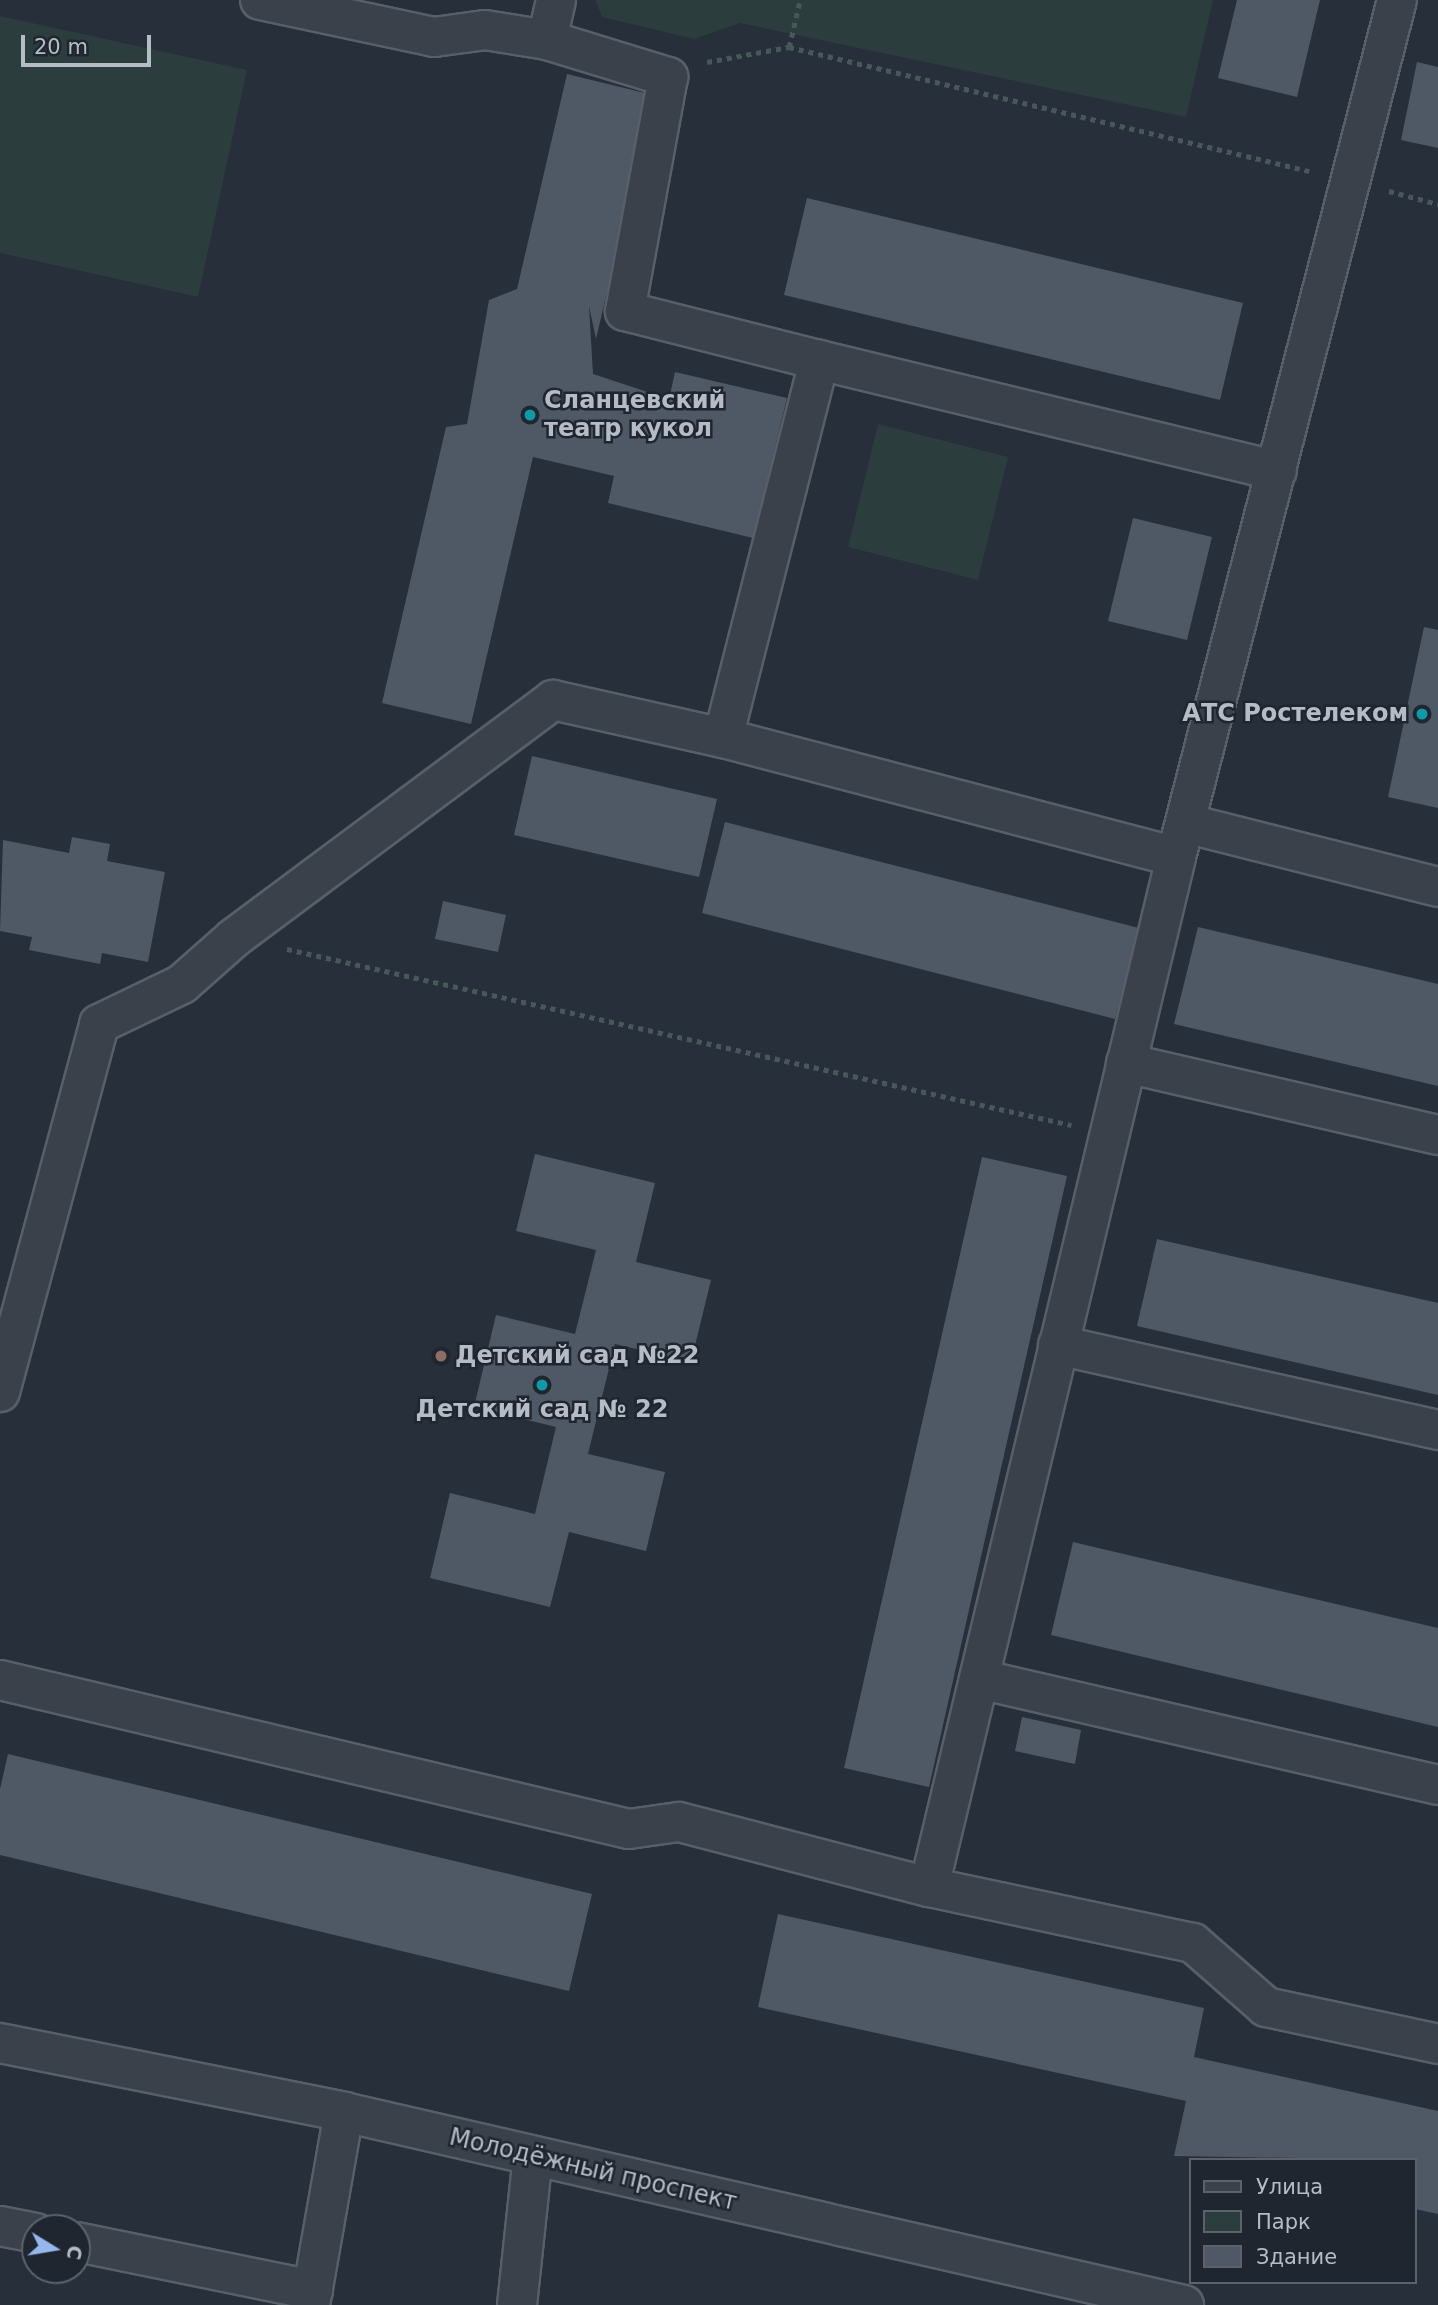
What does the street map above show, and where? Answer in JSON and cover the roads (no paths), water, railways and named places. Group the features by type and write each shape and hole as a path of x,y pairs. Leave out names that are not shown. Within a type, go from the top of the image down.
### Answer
{"street":[{"path":"260,0 434,37 485,30 547,40 668,77 625,311 1277,471"},
{"path":"547,40 556,0"},
{"path":"929,1886 1180,840 1353,182 1397,0"},
{"path":"723,738 819,360"},
{"path":"0,1392 99,1024 182,984 234,937 552,700 1180,840 1438,887"},
{"path":"1126,1063 1438,1135"},
{"path":"1058,1345 1438,1430"},
{"path":"979,1679 1438,1785"},
{"path":"0,1680 629,1829 679,1822 929,1886 1193,1943 1266,2007 1438,2044"},
{"name":"Молодёжный проспект","path":"0,2043 344,2112 1184,2305"},
{"path":"91,2245 311,2298 344,2112"},
{"path":"517,2305 533,2156"},
{"path":"0,2226 21,2230"}],"place":[{"name":"Сланцевский театр кукол","path":"530,415"},
{"name":"АТС Ростелеком","path":"1422,714"},
{"name":"Детский сад №22","path":"441,1356"},
{"name":"Детский сад № 22","path":"542,1385"}]}
